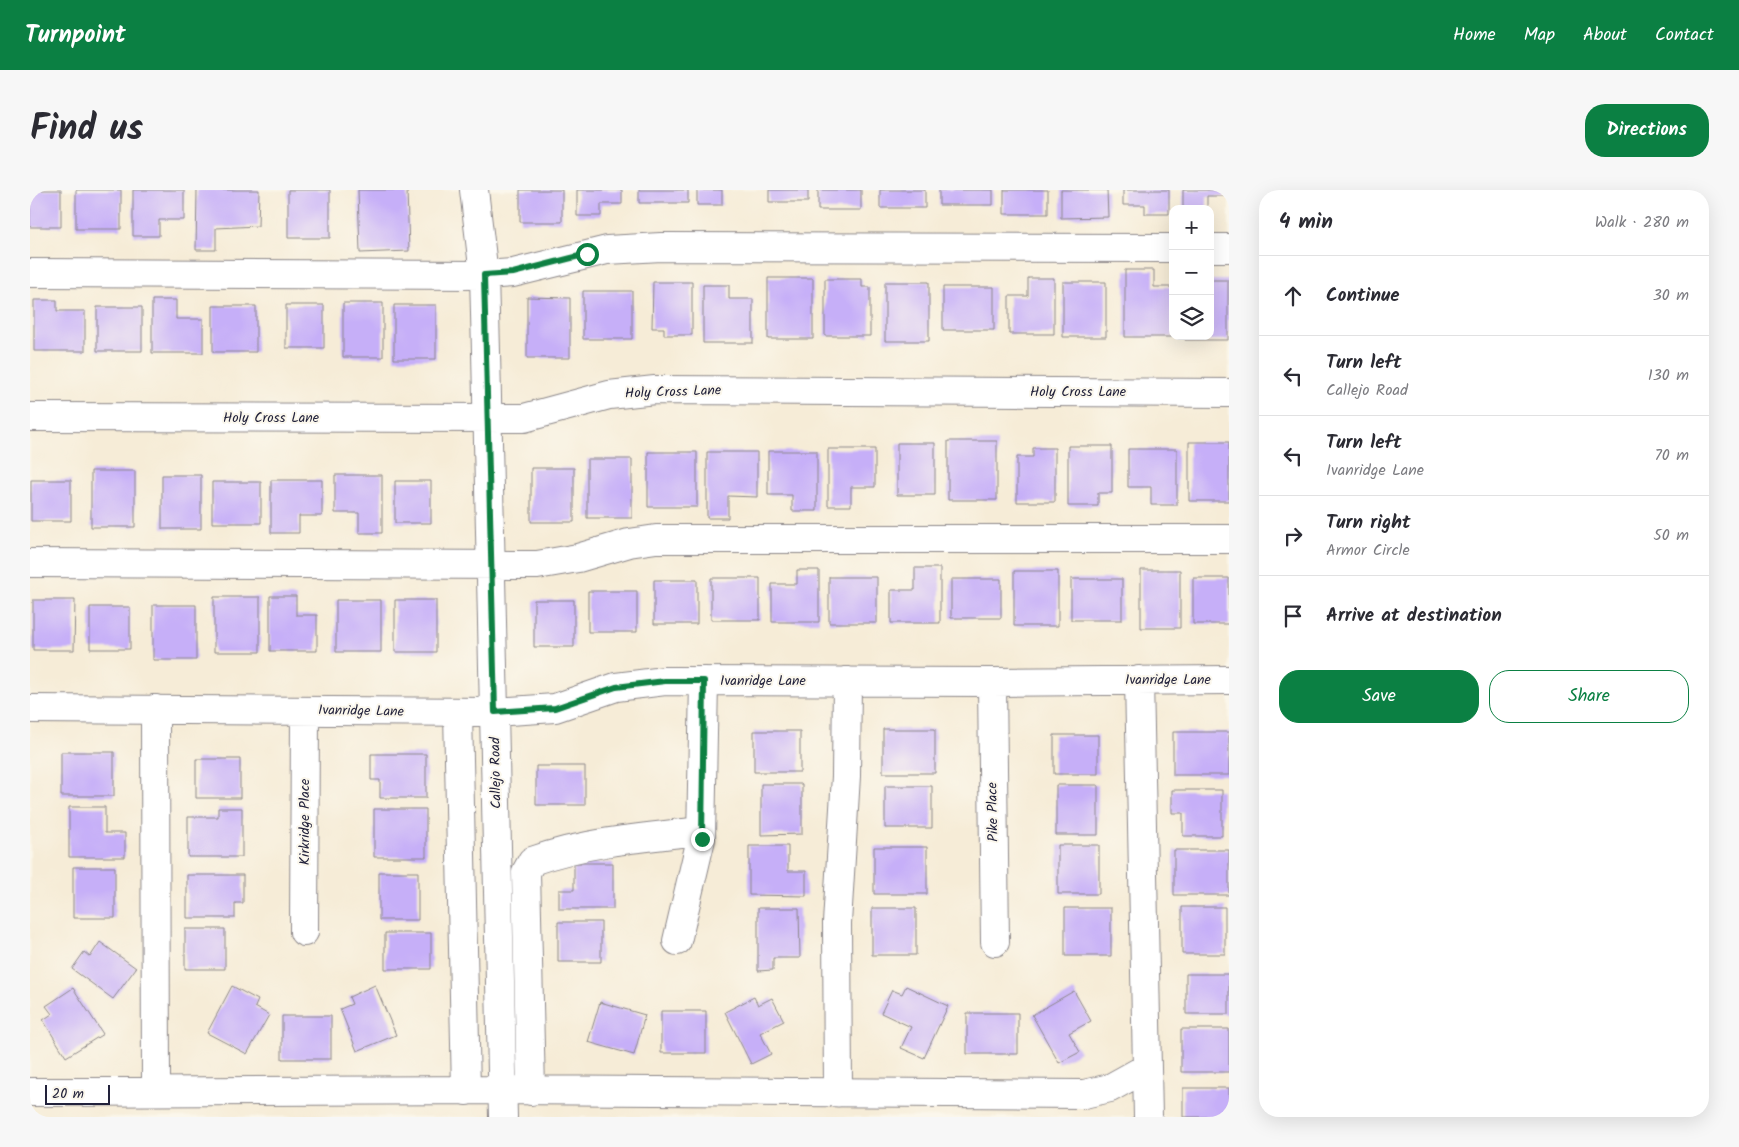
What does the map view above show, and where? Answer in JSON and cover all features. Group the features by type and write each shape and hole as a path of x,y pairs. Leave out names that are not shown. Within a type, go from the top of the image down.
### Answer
{"street":[{"name":"Callejo Road","path":"474,190 484,275 503,1117"},
{"path":"30,273 484,275 513,273 607,250 660,247 1169,248"},
{"path":"1214,248 1229,248"},
{"name":"Holy Cross Lane","path":"30,417 524,418 609,395 655,390 1229,393"},
{"path":"30,563 545,564 578,558 629,542 656,538 1229,538"},
{"path":"1139,680 1148,1117"},
{"name":"Ivanridge Lane","path":"30,709 495,712 555,708 616,687 665,681 992,682 1229,680"},
{"path":"677,942 693,880 702,831 704,681"},
{"path":"838,1093 837,923 846,776 847,681"},
{"name":"Pike Place","path":"992,682 995,942"},
{"path":"155,709 156,1092"},
{"name":"Kirkridge Place","path":"304,932 305,711"},
{"path":"458,712 466,1091"},
{"path":"531,1091 526,872 532,861 552,854 644,838 702,831"},
{"path":"30,1092 502,1090 1084,1094 1110,1088 1146,1068"}],"building":[{"path":"30,190 61,190 61,227 30,227"},
{"path":"76,190 121,190 121,229 76,229"},
{"path":"133,190 184,190 184,220 159,220 159,236 133,236"},
{"path":"197,190 259,190 258,226 216,228 216,250 196,250"},
{"path":"288,190 330,190 330,238 288,238"},
{"path":"358,190 407,190 409,251 360,253"},
{"path":"520,190 562,190 562,222 520,222"},
{"path":"577,190 622,190 622,204 601,204 601,216 577,216"},
{"path":"639,190 688,190 688,203 639,203"},
{"path":"697,190 722,190 722,205 697,205"},
{"path":"769,190 808,190 808,202 769,202"},
{"path":"818,190 861,190 861,210 818,210"},
{"path":"880,190 925,190 925,208 880,208"},
{"path":"939,190 993,190 993,205 939,205"},
{"path":"1004,190 1048,190 1048,214 1004,214"},
{"path":"1061,190 1107,190 1108,217 1061,218"},
{"path":"1123,190 1169,190 1169,214 1145,214 1145,205 1123,205"},
{"path":"1183,190 1229,190 1229,196 1207,196 1207,205 1183,205"},
{"path":"1125,270 1154,270 1154,287 1169,287 1169,337 1125,337"},
{"path":"768,278 813,278 813,339 768,339"},
{"path":"1028,278 1054,278 1054,334 1009,334 1009,296 1028,296"},
{"path":"825,279 862,279 862,287 870,287 870,336 825,336"},
{"path":"1214,280 1228,280 1228,340 1214,340"},
{"path":"653,282 692,282 692,335 664,335 664,328 652,328"},
{"path":"885,282 929,282 929,341 885,341"},
{"path":"1063,282 1106,282 1106,337 1063,337"},
{"path":"703,285 729,285 729,299 753,299 753,343 703,343"},
{"path":"943,287 994,287 994,330 943,330"},
{"path":"583,291 632,291 632,339 583,339"},
{"path":"527,297 570,298 570,358 527,358"},
{"path":"34,300 57,300 57,311 85,311 85,351 34,351"},
{"path":"152,300 176,300 176,319 203,319 203,353 152,353"},
{"path":"343,303 383,303 383,357 343,357"},
{"path":"286,305 324,305 324,348 286,348"},
{"path":"394,305 436,305 436,359 394,359"},
{"path":"213,306 256,306 256,352 213,352"},
{"path":"97,307 142,307 142,351 97,351"},
{"path":"948,441 997,441 997,500 948,500"},
{"path":"1189,442 1229,442 1229,501 1189,501"},
{"path":"897,443 935,443 935,495 897,495"},
{"path":"1068,446 1112,446 1112,493 1098,493 1098,506 1068,506"},
{"path":"1033,448 1055,448 1055,502 1017,502 1017,457 1033,457"},
{"path":"828,449 875,449 875,487 851,487 851,506 828,506"},
{"path":"1128,449 1177,449 1177,505 1151,505 1151,487 1128,487"},
{"path":"768,451 817,451 817,511 792,511 792,495 768,495"},
{"path":"648,452 697,452 697,507 648,507"},
{"path":"707,452 757,452 757,497 728,496 728,518 707,518"},
{"path":"587,459 632,459 632,518 587,518"},
{"path":"531,468 574,468 574,522 531,522"},
{"path":"91,471 135,471 135,527 91,527"},
{"path":"162,475 201,475 201,529 162,529"},
{"path":"335,475 382,475 382,533 359,533 359,513 335,513"},
{"path":"31,480 71,480 71,521 31,521"},
{"path":"271,480 322,480 322,516 299,516 299,533 271,533"},
{"path":"395,481 431,481 431,523 395,523"},
{"path":"212,482 261,482 261,523 212,523"},
{"path":"915,568 940,568 940,623 891,623 891,590 915,590"},
{"path":"797,570 819,570 819,622 772,622 772,584 797,584"},
{"path":"1141,570 1180,570 1180,628 1141,628"},
{"path":"1014,571 1058,571 1058,626 1014,626"},
{"path":"829,577 877,577 877,623 829,623"},
{"path":"711,578 760,578 760,620 711,620"},
{"path":"1193,578 1229,578 1229,624 1193,624"},
{"path":"951,579 1001,579 1001,618 951,618"},
{"path":"1071,579 1122,579 1122,620 1071,620"},
{"path":"654,580 697,580 697,624 654,624"},
{"path":"588,591 637,591 637,632 588,632"},
{"path":"270,596 296,596 296,615 317,615 317,651 270,651"},
{"path":"214,597 260,597 260,652 214,652"},
{"path":"33,600 75,600 74,650 33,650"},
{"path":"336,600 381,600 381,652 336,652"},
{"path":"395,600 436,600 436,652 395,652"},
{"path":"534,600 574,600 574,647 534,647"},
{"path":"153,605 196,605 196,660 153,660"},
{"path":"90,607 130,607 130,649 90,649"},
{"path":"883,729 935,729 935,773 883,773"},
{"path":"754,731 800,731 800,772 754,772"},
{"path":"1173,732 1229,732 1229,775 1173,775"},
{"path":"1054,735 1098,735 1098,774 1054,774"},
{"path":"61,752 114,752 114,796 61,796"},
{"path":"371,754 426,754 426,798 380,798 380,780 371,780"},
{"path":"196,759 240,759 240,798 196,798"},
{"path":"536,766 585,766 585,805 536,805"},
{"path":"761,784 802,784 802,834 761,835"},
{"path":"1056,785 1098,785 1098,835 1056,835"},
{"path":"885,786 932,786 932,828 885,828"},
{"path":"1172,790 1222,790 1222,836 1183,836 1183,813 1172,813"},
{"path":"69,807 105,807 105,833 125,833 125,857 69,857"},
{"path":"218,808 242,808 242,857 188,857 188,817 218,817"},
{"path":"374,809 426,809 426,857 374,857"},
{"path":"1058,845 1099,845 1099,894 1058,894"},
{"path":"749,846 788,846 788,871 806,871 806,896 749,895"},
{"path":"874,847 927,847 927,894 874,894"},
{"path":"1174,850 1229,850 1229,895 1174,895"},
{"path":"574,863 613,863 613,909 559,909 559,890 574,890"},
{"path":"73,867 115,867 115,918 73,918"},
{"path":"379,872 418,872 418,920 379,920"},
{"path":"187,875 243,875 243,903 235,903 235,918 187,918"},
{"path":"1182,907 1225,907 1225,954 1182,954"},
{"path":"758,908 799,908 800,958 773,958 773,970 758,971"},
{"path":"872,908 916,908 916,955 872,955"},
{"path":"1065,908 1111,908 1111,956 1065,956"},
{"path":"558,922 601,922 601,962 558,962"},
{"path":"185,929 225,929 225,969 185,969"},
{"path":"385,933 431,933 431,969 385,969"},
{"path":"100,942 136,968 113,999 72,969 84,952 90,957"},
{"path":"1186,974 1229,974 1229,1014 1186,1014"},
{"path":"375,985 396,1035 357,1051 340,1009 352,1004 349,997"},
{"path":"232,986 258,1000 255,1007 269,1015 247,1054 207,1033"},
{"path":"906,986 948,1006 924,1058 901,1048 911,1027 881,1013 892,990 902,994"},
{"path":"73,988 103,1034 66,1057 43,1020 52,1014 46,1006"},
{"path":"1074,991 1091,1021 1069,1033 1080,1052 1059,1063 1032,1015"},
{"path":"754,997 758,1005 772,998 784,1021 760,1033 771,1054 751,1064 725,1012"},
{"path":"600,1002 645,1015 634,1055 588,1042"},
{"path":"661,1011 706,1011 706,1053 661,1053"},
{"path":"967,1013 1018,1013 1018,1054 967,1054"},
{"path":"282,1016 331,1016 331,1059 282,1059"},
{"path":"1181,1029 1229,1029 1229,1072 1181,1072"},
{"path":"1183,1088 1229,1088 1229,1117 1183,1117"}],"route":[{"path":"587,254 513,273 484,275 495,712 555,708 616,687 665,681 704,681 702,839"}]}
